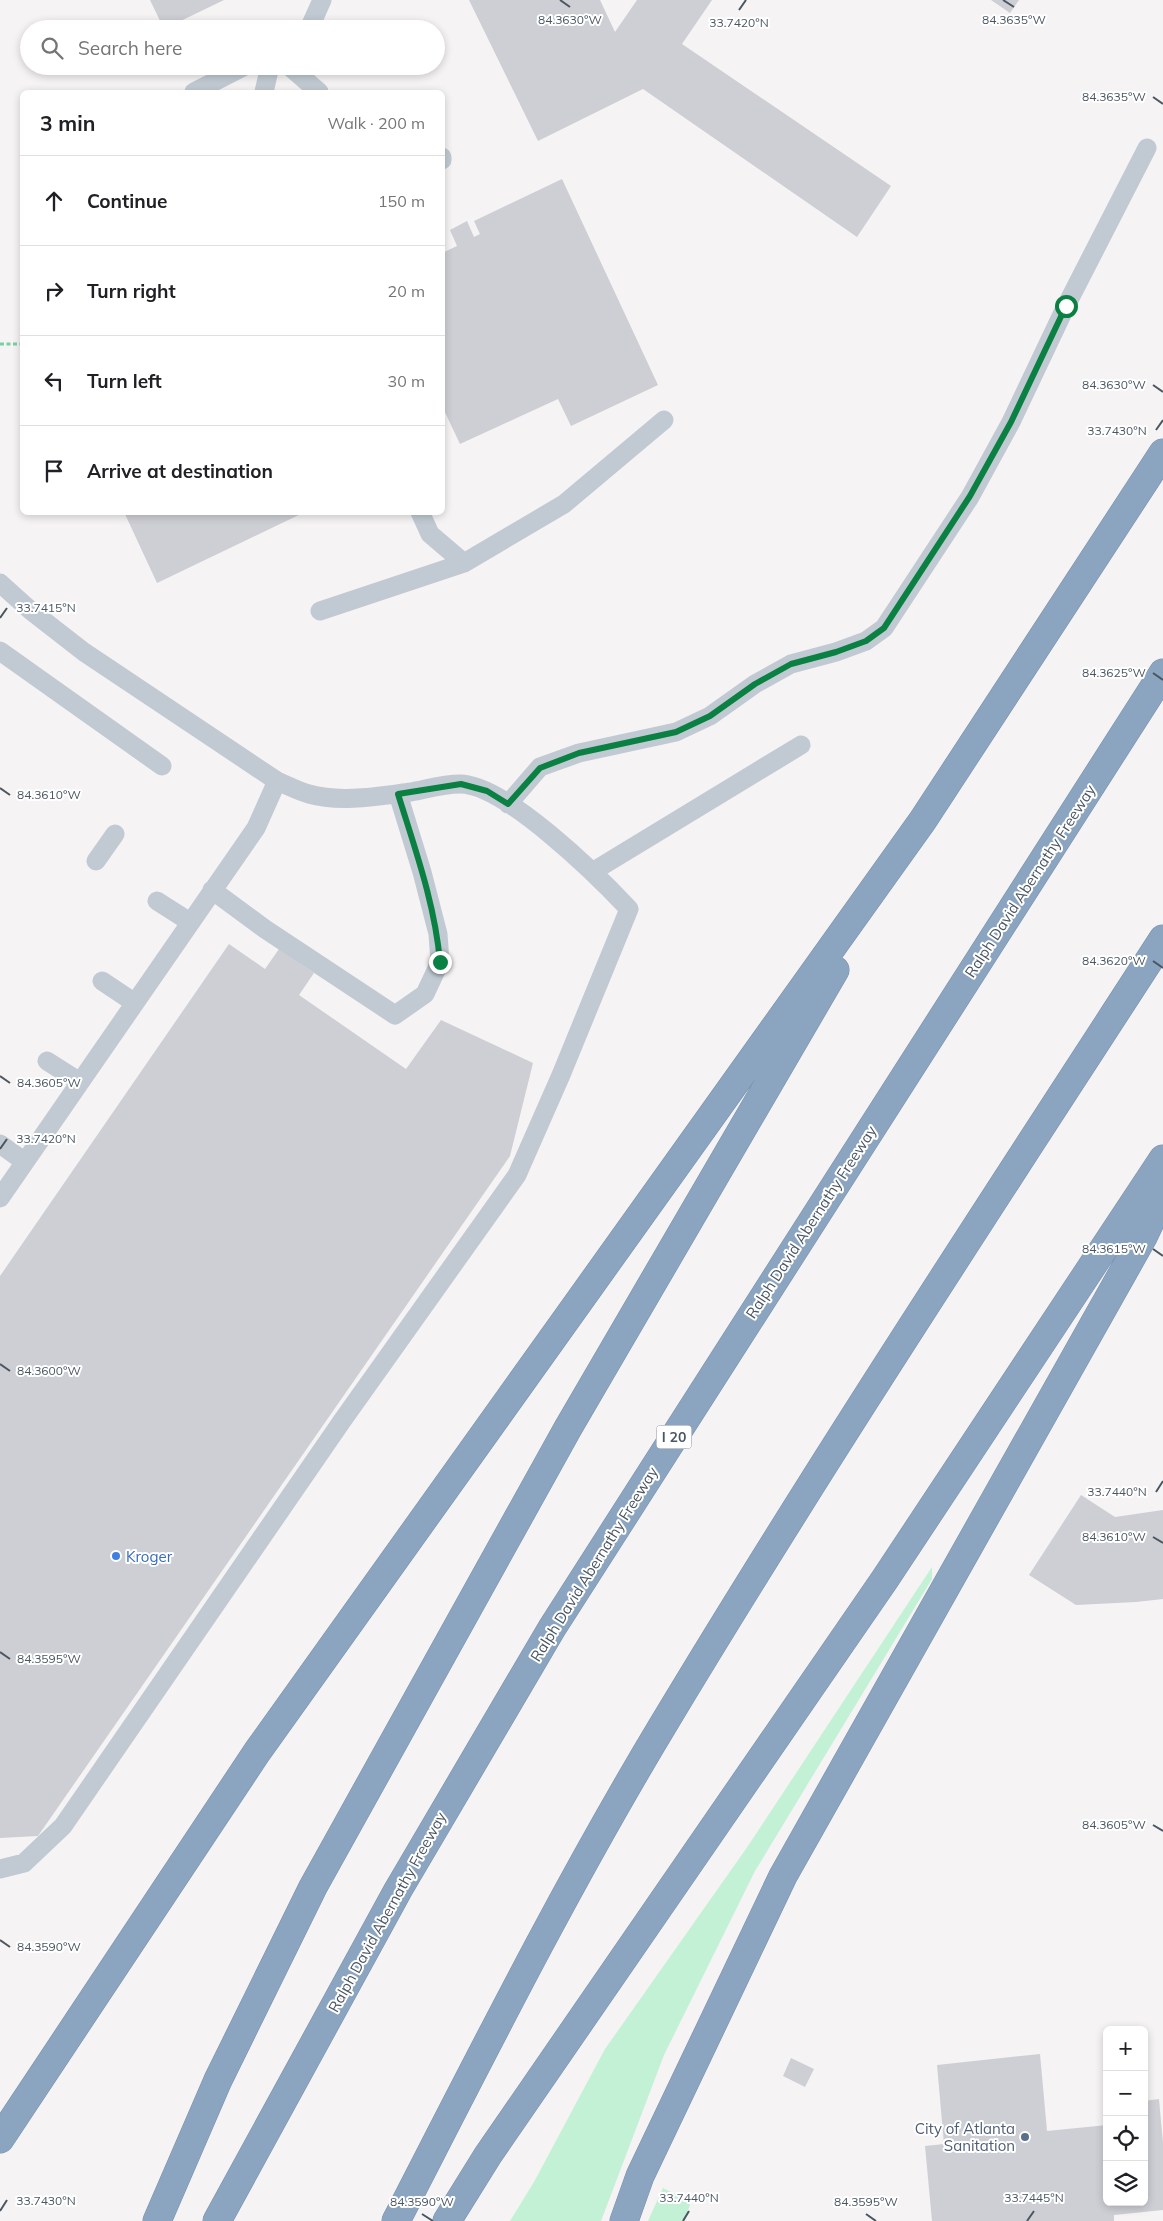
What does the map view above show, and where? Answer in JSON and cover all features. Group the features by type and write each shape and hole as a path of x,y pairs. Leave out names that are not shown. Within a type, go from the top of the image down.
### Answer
{"highway":[{"path":"0,2138 257,1752 923,820 1163,453"},
{"name":"Ralph David Abernathy Freeway","path":"217,2221 398,1890 552,1628 1163,672"},
{"path":"157,2221 218,2080 313,1887 568,1428 923,820"},
{"path":"396,2221 502,2015 577,1876 661,1728 834,1448 1163,939"},
{"path":"447,2221 494,2147 885,1579 1163,1159"},
{"path":"624,2221 640,2176 783,1876 1143,1237 1163,1195"}],"lane":[{"path":"313,20 322,0"},
{"path":"198,90 228,75"},
{"path":"264,90 268,75"},
{"path":"299,75 317,90"},
{"path":"508,804 540,768 579,753 676,732 710,716 755,684 791,664 836,652 866,641 884,628 970,496 1011,422 1066,306 1147,148"},
{"path":"320,611 464,563 564,504 664,420"},
{"path":"421,515 430,534 464,563"},
{"path":"0,583 30,610 84,652 277,781 308,794 333,798 398,794 461,784 487,791 522,813 592,872 630,909 517,1175 342,1421 63,1826 24,1863 0,1870"},
{"path":"0,651 162,766"},
{"path":"592,872 801,745"},
{"path":"0,1198 256,828 277,781"},
{"path":"212,890 265,929 395,1015 425,994 440,962 436,926 398,794"},
{"path":"96,861 115,834"},
{"path":"157,902 190,922"},
{"path":"102,981 134,1004"},
{"path":"47,1061 80,1082"},
{"path":"0,1144 25,1162"}],"path":[{"path":"0,344 20,344"}],"green space":[{"path":"932,1567 932,1579 755,1871 664,2055 601,2221 510,2221 534,2182 605,2049 748,1846"},
{"path":"663,2188 691,2202 684,2221 648,2221"}],"building":[{"path":"150,0 224,0 183,20 160,20"},
{"path":"469,0 600,0 615,32 637,0 712,0 682,44 891,186 857,237 643,89 538,141"},
{"path":"991,0 1019,0 1010,13"},
{"path":"562,179 658,385 571,426 558,399 460,444 445,412 445,252 457,246 450,230 467,221 474,237 480,234 474,221"},
{"path":"125,515 299,515 157,583"},
{"name":"Kroger","path":"229,944 265,969 279,949 314,973 299,995 406,1069 441,1020 533,1063 510,1156 38,1836 0,1838 0,1276"},
{"path":"1081,1495 1115,1517 1163,1510 1163,1599 1076,1605 1029,1575"},
{"name":"City of Atlanta Sanitation","path":"1040,2054 1047,2131 1103,2125 1103,2206 1148,2206 1148,2100 1159,2099 1163,2143 1163,2210 1114,2215 1114,2221 932,2221 925,2146 944,2144 937,2065"},
{"path":"791,2058 814,2069 805,2087 783,2076"}],"place":[{"name":"Kroger","path":"116,1556"},
{"name":"City of Atlanta Sanitation","path":"1025,2137"}],"route":[{"path":"440,962 438,934 422,872 398,794 461,784 487,791 508,804 540,768 579,753 676,732 710,716 755,684 791,664 836,652 866,641 884,628 970,496 1011,422 1066,306"}]}
